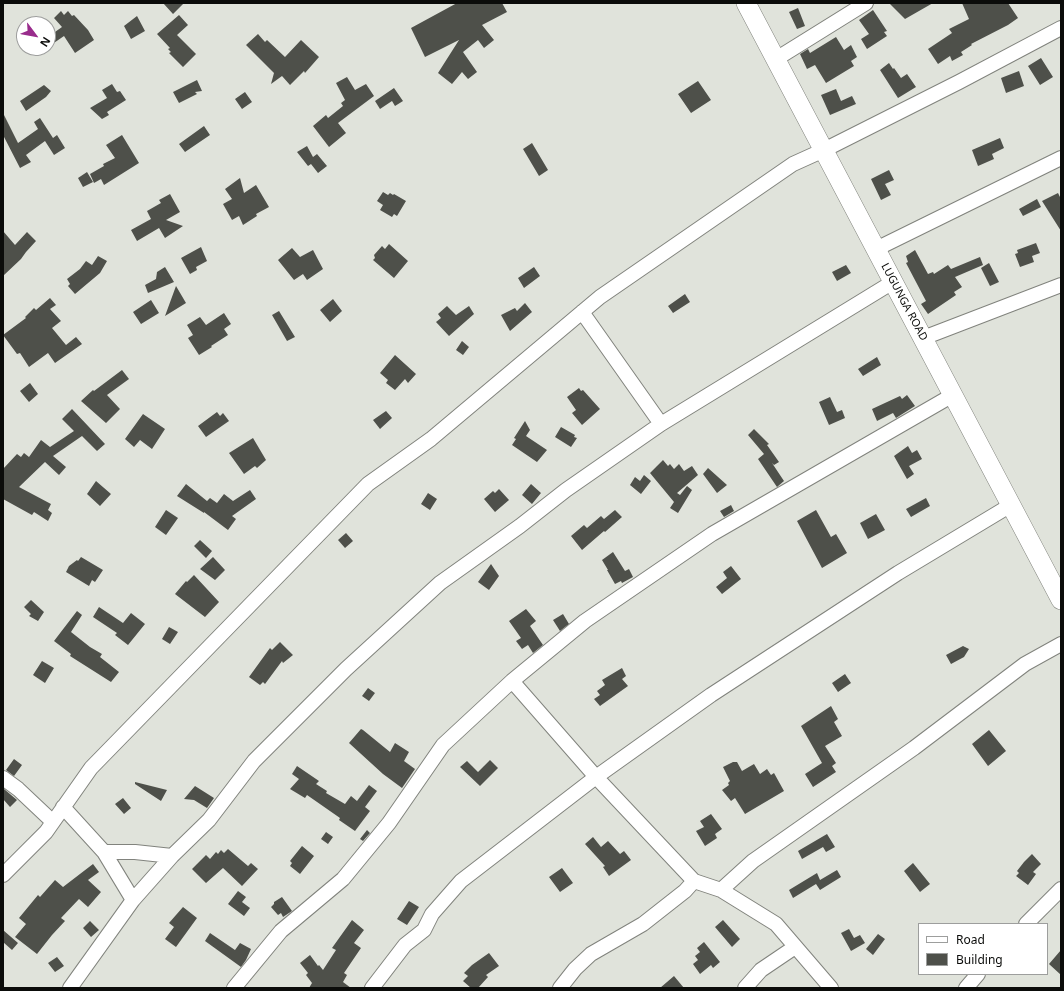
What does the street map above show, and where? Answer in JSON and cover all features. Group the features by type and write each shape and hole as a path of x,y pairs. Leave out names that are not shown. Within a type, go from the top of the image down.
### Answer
{"street":[{"name":"LUGUNGA ROAD","path":"746,3 1061,600"},
{"path":"776,59 866,3"},
{"path":"3,875 46,832 91,768 368,484 432,439 600,296 793,164 959,82 1061,28"},
{"path":"876,249 1061,158"},
{"path":"70,988 133,900 172,856 209,820 254,761 346,669 440,583 520,526 566,490 661,424 893,282"},
{"path":"923,338 1061,285"},
{"path":"582,312 661,424"},
{"path":"234,988 281,931 343,879 389,823 443,745 512,681 585,621 712,534 953,395"},
{"path":"372,988 405,945 424,930 432,914 461,882 596,777 717,690 898,573 1011,505"},
{"path":"721,890 753,861 914,748 1025,664 1061,644"},
{"path":"512,681 596,777 694,881 721,890 776,924 831,988"},
{"path":"3,778 18,789 53,822"},
{"path":"63,807 104,852 133,900"},
{"path":"104,852 135,852 172,856"},
{"path":"560,988 575,969 591,954 643,924 685,891 694,881"},
{"path":"1027,923 1061,888"},
{"path":"745,988 761,970 796,947"},
{"path":"966,988 977,975"}],"building":[{"path":"163,3 184,3 173,14"},
{"path":"457,3 502,3 507,12 482,25 494,40 484,48 478,40 463,52 477,72 468,79 462,72 452,84 438,73 459,40 425,57 411,28"},
{"path":"889,3 933,3 905,19"},
{"path":"962,3 1008,3 1018,18 1008,25 971,44 972,45 961,52 963,55 952,61 950,56 938,64 928,49 952,33 949,29 969,19"},
{"path":"798,8 805,26 797,29 789,12"},
{"path":"873,10 887,31 884,32 887,36 867,49 861,39 869,34 859,20"},
{"path":"61,11 64,15 68,11 72,16 74,15 88,30 94,40 75,53 64,36 56,42 56,31 62,27 56,20 56,16"},
{"path":"179,15 188,25 177,35 196,54 183,67 169,53 171,52 168,49 170,48 157,34"},
{"path":"137,16 145,31 131,39 124,26"},
{"path":"258,34 265,42 267,40 285,57 301,40 319,57 305,73 304,71 290,85 282,76 271,84 274,73 246,45"},
{"path":"836,37 844,50 851,45 857,57 851,61 854,66 826,83 815,65 807,69 800,54 808,49 810,53"},
{"path":"1041,58 1053,77 1040,85 1028,66"},
{"path":"889,63 901,78 907,74 916,87 898,98 880,70"},
{"path":"1019,71 1024,86 1006,93 1001,78"},
{"path":"347,77 355,90 366,84 374,96 338,123 346,133 329,147 313,126 326,115 328,118 343,106 341,103 345,100 336,83"},
{"path":"197,80 202,91 195,92 197,94 179,103 173,92"},
{"path":"698,81 711,100 691,113 678,94"},
{"path":"112,84 117,92 120,91 126,100 107,112 109,115 102,119 90,108 107,98 102,90"},
{"path":"44,85 51,91 46,97 26,111 20,101"},
{"path":"394,88 403,101 395,106 392,101 380,109 375,101"},
{"path":"836,89 841,101 852,96 856,104 830,115 821,95"},
{"path":"245,92 252,102 242,109 235,99"},
{"path":"3,113 18,143 38,129 34,122 40,118 53,138 57,135 65,148 54,155 45,141 26,155 31,162 20,168 3,135"},
{"path":"204,126 210,135 185,152 179,144"},
{"path":"122,135 139,163 104,185 101,179 94,183 90,174 104,166 103,164 115,158 106,145"},
{"path":"1000,138 1004,148 992,154 994,159 978,166 972,150"},
{"path":"532,143 548,170 539,176 523,149"},
{"path":"307,146 313,157 317,154 327,166 318,173 311,164 308,166 297,152"},
{"path":"889,170 894,180 885,184 891,195 881,200 871,179"},
{"path":"87,172 93,182 83,187 78,178"},
{"path":"240,178 244,193 256,185 269,207 256,214 257,216 243,225 239,216 232,220 223,204 232,199 225,189"},
{"path":"383,192 388,195 390,193 393,195 394,194 406,201 397,216 394,214 392,217 380,210 383,205 377,201"},
{"path":"1058,193 1061,199 1061,231 1042,201"},
{"path":"170,194 180,212 166,220 183,226 165,238 159,228 137,241 131,230 151,219 147,211 161,203 159,200"},
{"path":"1037,199 1041,207 1023,216 1019,209"},
{"path":"3,231 15,245 27,232 36,241 21,259 3,276"},
{"path":"1036,243 1040,253 1032,256 1034,262 1020,267 1015,254 1018,253 1017,250"},
{"path":"389,244 408,261 394,278 373,260 375,258 374,255 382,246 385,249"},
{"path":"201,247 207,261 196,267 197,270 190,274 181,258"},
{"path":"292,248 300,257 313,250 323,269 307,280 303,274 294,280 278,260"},
{"path":"915,250 928,274 933,272 934,274 948,265 951,269 980,257 983,265 955,277 962,287 954,292 956,295 928,314 921,304 926,301 906,263 908,262 906,256"},
{"path":"98,256 107,261 100,273 75,294 68,286 70,284 67,279 80,269 86,261 92,265"},
{"path":"989,263 999,282 990,286 981,268"},
{"path":"846,265 851,273 837,281 832,272"},
{"path":"165,267 174,282 148,293 145,285 156,279 157,272"},
{"path":"534,267 540,276 524,288 518,278"},
{"path":"176,286 186,303 165,316"},
{"path":"685,294 690,302 673,313 668,306"},
{"path":"50,298 56,305 50,309 61,321 52,328 66,345 76,337 82,344 55,363 48,353 29,367 20,353 17,354 3,335 26,318 25,317 34,308 36,310"},
{"path":"333,299 342,311 330,322 320,310"},
{"path":"151,300 159,313 141,324 133,312"},
{"path":"525,303 532,312 510,331 501,315 515,308 517,311"},
{"path":"447,306 456,315 469,306 474,314 449,336 436,322 441,318 438,314"},
{"path":"279,311 295,337 287,341 272,315"},
{"path":"224,313 231,324 224,329 228,335 199,355 188,338 193,335 187,325 200,317 206,325"},
{"path":"462,341 469,347 463,355 456,350"},
{"path":"395,355 416,374 408,383 405,379 395,390 386,383 388,380 380,373"},
{"path":"877,357 881,365 863,376 858,369"},
{"path":"122,370 129,379 107,395 120,409 106,423 81,401 93,390 94,391"},
{"path":"30,383 38,394 29,402 20,391"},
{"path":"579,388 581,391 583,390 600,409 582,425 572,413 576,410 567,397"},
{"path":"907,395 915,406 896,418 893,413 877,421 872,409 900,396 902,399"},
{"path":"830,397 837,412 842,410 845,418 829,425 819,402"},
{"path":"72,409 105,444 97,451 82,436 53,456 66,467 59,475 45,462 19,487 51,504 48,510 52,513 48,521 34,512 32,515 3,499 3,469 17,454 21,457 24,453 29,457 41,440 50,447 74,431 62,419"},
{"path":"386,411 392,418 380,429 373,420"},
{"path":"217,412 220,416 223,413 229,421 206,437 198,426"},
{"path":"143,414 165,429 152,449 140,440 134,447 125,439"},
{"path":"525,421 530,430 526,436 547,450 537,462 512,445 516,439 514,438"},
{"path":"561,427 575,435 574,437 577,438 571,447 555,437"},
{"path":"754,429 769,444 767,445 779,462 774,465 772,463 784,481 777,487 758,459 764,454 748,435"},
{"path":"253,438 266,460 257,468 255,466 244,474 229,453"},
{"path":"908,446 912,453 917,450 922,459 909,466 914,474 907,479 894,456"},
{"path":"663,460 668,466 670,464 674,469 679,464 684,471 692,466 698,475 677,493 680,495 687,486 692,490 678,513 670,508 674,502 650,473"},
{"path":"708,468 727,485 717,493 703,474"},
{"path":"644,475 651,481 641,494 630,485 635,477 640,481"},
{"path":"96,481 111,494 100,506 87,494"},
{"path":"186,484 207,501 210,498 217,503 224,494 233,501 250,490 256,499 232,516 236,519 228,530 204,512 177,496"},
{"path":"531,484 541,493 532,504 522,495"},
{"path":"499,489 509,500 495,512 484,499 493,491 495,493"},
{"path":"428,493 437,499 430,510 421,504"},
{"path":"926,498 930,506 911,517 906,509"},
{"path":"731,505 734,511 724,517 720,511"},
{"path":"166,510 178,518 166,535 155,527"},
{"path":"615,510 622,517 582,550 571,536 584,525 587,528 601,516 604,519"},
{"path":"816,510 831,537 836,534 847,553 822,568 797,521"},
{"path":"876,514 885,530 868,539 860,523"},
{"path":"346,533 353,541 345,548 338,540"},
{"path":"200,540 212,551 206,558 194,546"},
{"path":"613,552 625,571 629,569 633,577 622,583 621,581 615,584 602,560"},
{"path":"81,557 103,570 95,582 92,580 89,586 66,572 69,566 77,560 78,561"},
{"path":"213,557 225,570 215,580 200,569"},
{"path":"491,564 499,576 489,590 478,582"},
{"path":"731,566 741,579 722,594 716,587 727,578 723,572"},
{"path":"194,575 219,602 205,617 175,594 186,581 187,582"},
{"path":"31,600 44,612 38,621 29,616 31,614 24,607"},
{"path":"99,607 123,623 131,613 145,624 128,645 115,635 117,633 93,617"},
{"path":"526,609 536,621 530,626 543,645 533,653 528,645 522,649 516,641 521,638 509,621"},
{"path":"77,611 82,615 71,632 90,647 102,654 100,657 119,672 111,682 70,656 71,654 54,641"},
{"path":"563,614 569,624 560,631 553,620"},
{"path":"169,627 178,632 170,644 162,639"},
{"path":"280,642 293,655 283,663 282,661 265,684 263,682 260,685 249,677 270,648 272,650"},
{"path":"963,646 969,649 964,657 951,664 946,655"},
{"path":"42,661 54,668 45,683 33,675"},
{"path":"622,668 626,676 622,679 628,686 600,706 594,699 600,695 597,691 605,685 602,680"},
{"path":"845,674 851,683 838,692 832,683"},
{"path":"368,688 375,693 369,701 362,696"},
{"path":"831,706 838,719 834,722 842,736 825,746 836,763 832,766 836,772 813,787 805,774 822,763 801,726"},
{"path":"361,729 390,752 395,743 409,752 404,761 415,769 402,788 383,774 349,743"},
{"path":"989,730 1006,751 988,766 972,744"},
{"path":"14,759 22,765 14,776 6,770"},
{"path":"490,760 498,768 480,786 460,767 467,761 478,772"},
{"path":"733,762 737,762 742,771 754,764 760,774 767,769 771,775 774,773 784,791 745,814 735,798 731,801 722,790 729,785 728,783 730,781 723,767"},
{"path":"297,766 319,781 316,784 327,791 326,793 345,804 351,796 357,801 369,785 377,791 365,807 370,811 355,831 339,820 340,818 307,795 305,798 290,789 299,779 292,774"},
{"path":"135,782 167,790 161,801 135,784"},
{"path":"195,786 214,798 207,808 194,800 184,799"},
{"path":"4,789 17,800 10,807 3,799"},
{"path":"123,798 131,808 124,814 115,804"},
{"path":"711,814 722,829 715,834 717,838 705,846 696,831 704,827 700,821"},
{"path":"367,830 370,833 363,841 360,839"},
{"path":"326,832 333,837 328,844 321,839"},
{"path":"827,834 835,847 826,852 823,847 802,859 798,851"},
{"path":"593,837 601,847 608,841 620,854 624,851 631,860 609,876 603,867 605,866 585,844"},
{"path":"302,846 314,856 300,874 290,866 292,863 290,861"},
{"path":"228,849 248,866 251,863 258,869 242,886 223,868 206,883 192,869 206,855 210,859 216,852 218,854 221,850 224,853"},
{"path":"1032,854 1041,864 1033,872 1036,874 1028,885 1016,876 1019,873 1017,871"},
{"path":"913,863 930,884 920,892 904,871"},
{"path":"93,864 99,872 88,880 101,892 88,907 79,899 61,918 65,921 37,954 15,937 26,924 19,918 38,895 40,897 55,880 63,887"},
{"path":"562,868 573,883 560,892 549,877"},
{"path":"837,870 841,877 820,890 816,884 793,898 789,890 817,873 820,880"},
{"path":"238,891 246,897 242,902 250,908 244,916 228,904"},
{"path":"282,897 292,911 283,917 281,913 278,915 271,907 274,902"},
{"path":"409,901 419,907 407,925 397,919"},
{"path":"183,907 197,918 176,947 165,939 174,927 169,923"},
{"path":"352,920 364,930 354,943 361,948 344,973 347,975 343,982 351,988 309,988 312,983 306,975 308,973 300,963 310,955 323,970 336,950 332,948"},
{"path":"723,920 740,939 732,947 715,927"},
{"path":"90,921 99,930 91,937 83,928"},
{"path":"849,929 854,938 860,935 865,943 851,951 841,933"},
{"path":"3,930 18,943 12,950 3,942"},
{"path":"210,933 235,950 240,943 251,949 241,967 205,941"},
{"path":"878,934 885,939 873,955 866,949"},
{"path":"704,942 720,962 713,968 711,965 700,974 693,964 698,960 695,956 700,952 697,948"},
{"path":"1061,950 1061,975 1049,964"},
{"path":"489,953 499,966 486,975 488,977 478,988 471,988 463,981 468,976 464,973 472,965"},
{"path":"57,957 64,966 55,972 48,963"},
{"path":"674,976 684,988 660,988"}]}
